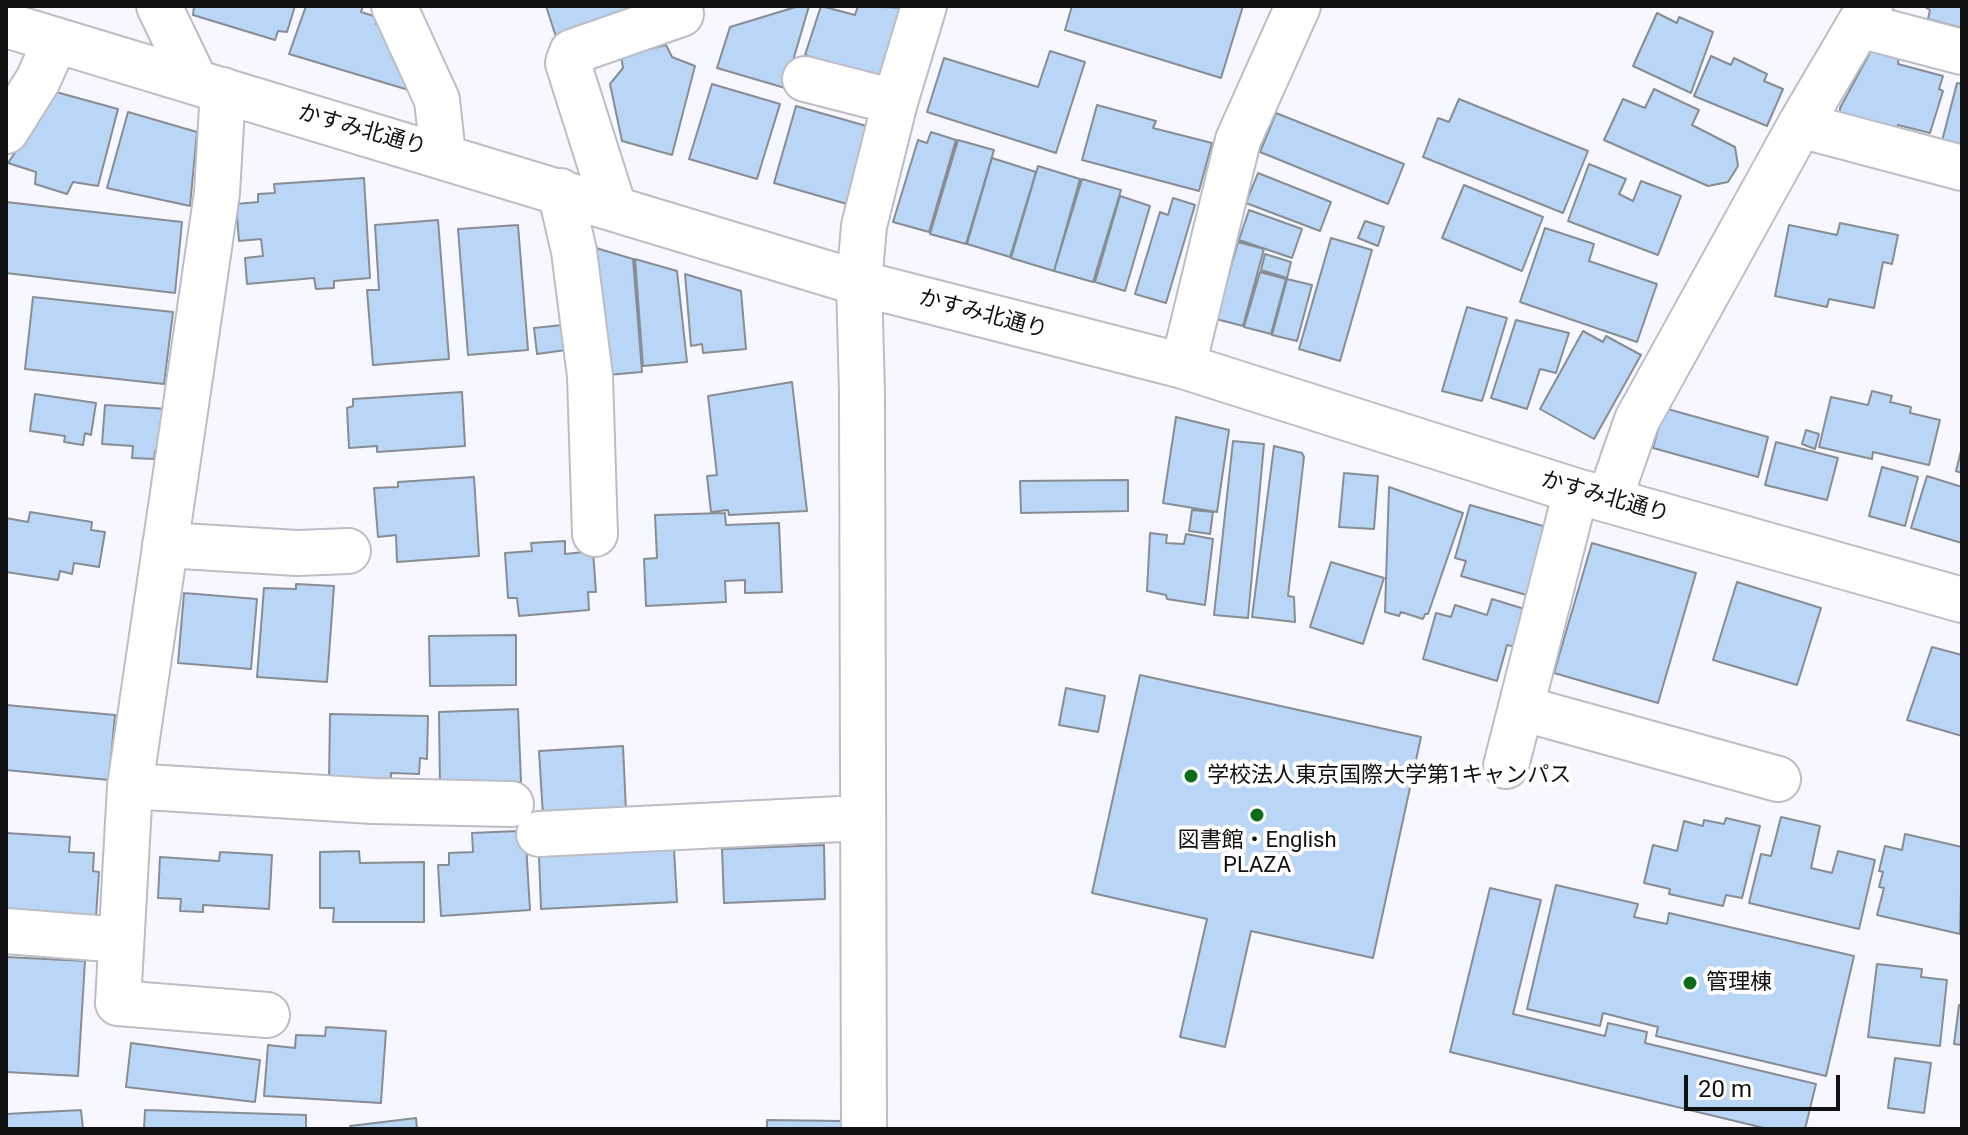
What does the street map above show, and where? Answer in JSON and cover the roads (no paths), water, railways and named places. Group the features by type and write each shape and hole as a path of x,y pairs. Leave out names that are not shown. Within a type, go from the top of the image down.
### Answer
{"street":[{"path":"159,6 209,86 217,193 130,786 118,1003 267,1015"},
{"path":"394,6 437,100 443,155"},
{"path":"864,1129 859,283 864,226 895,102 924,6"},
{"path":"1183,366 1238,140 1298,6"},
{"path":"614,208 568,63 572,52 681,14"},
{"path":"1506,766 1521,708 1593,496 1864,16 1962,52"},
{"name":"かすみ北通り","path":"6,25 859,283 1183,366 1593,496 1962,600"},
{"path":"6,131 38,80 56,40"},
{"path":"805,79 895,102"},
{"path":"1800,125 1962,168"},
{"path":"560,191 574,251 590,376 595,534"},
{"path":"165,545 297,553 348,551"},
{"path":"1521,708 1778,779"},
{"path":"130,786 373,801 525,819 861,818"},
{"path":"6,931 121,940"}],"place":[{"name":"学校法人東京国際大学第1キャンパス","path":"1191,776"},
{"name":"図書館・English PLAZA","path":"1257,815"},
{"name":"管理棟","path":"1690,983"}]}
